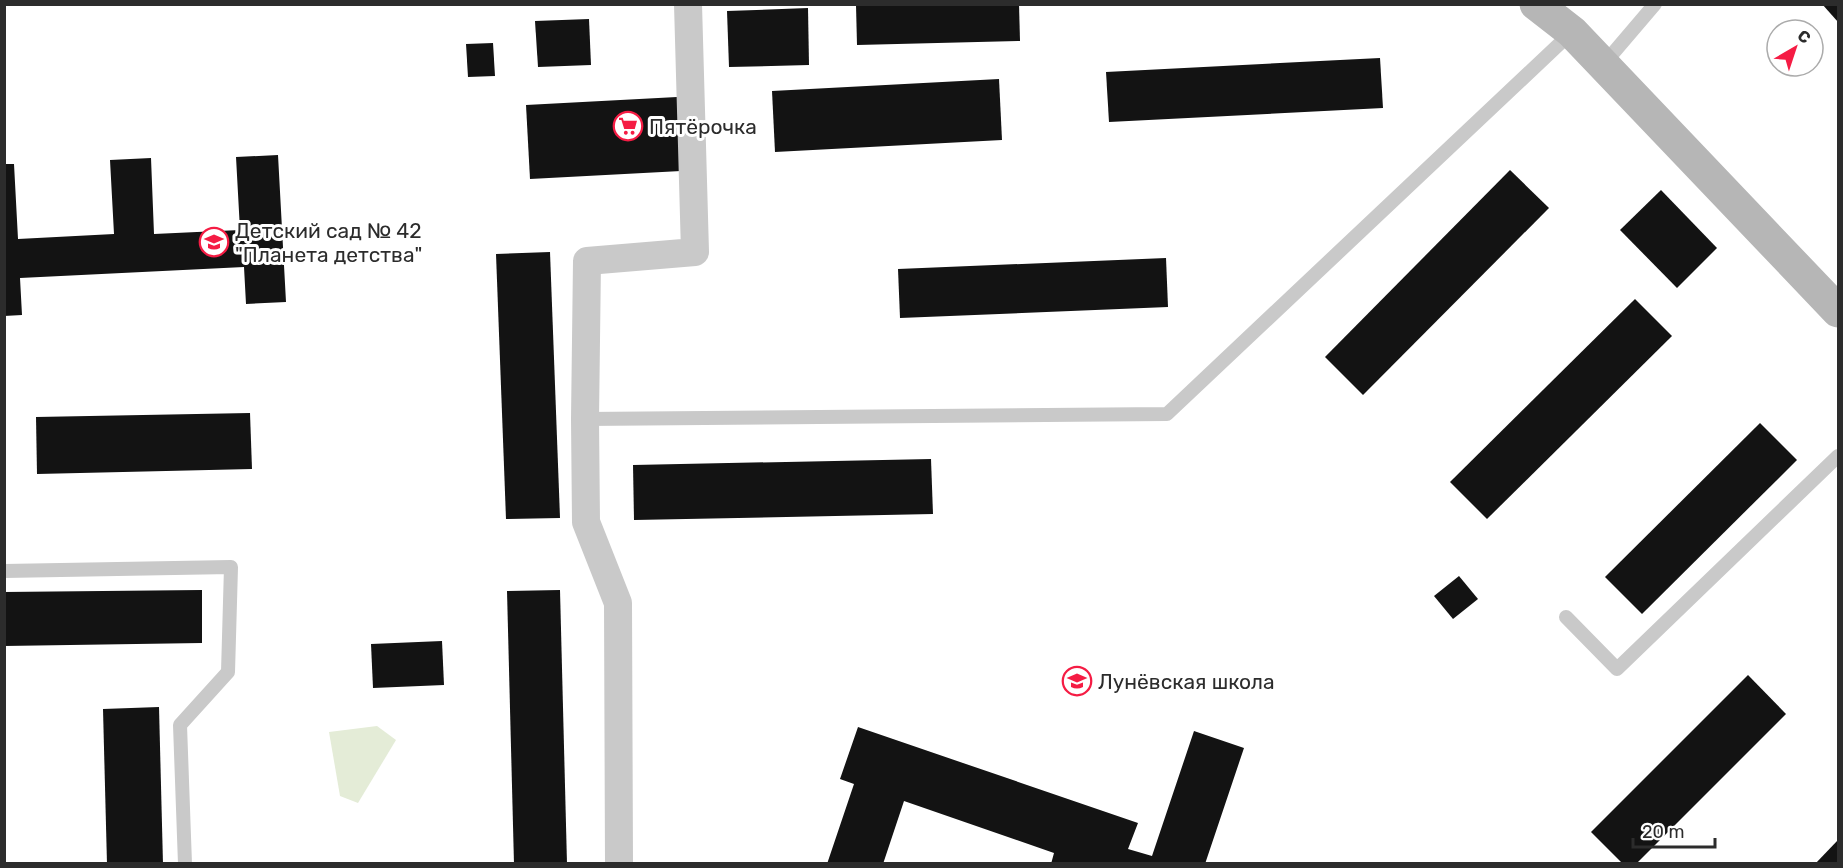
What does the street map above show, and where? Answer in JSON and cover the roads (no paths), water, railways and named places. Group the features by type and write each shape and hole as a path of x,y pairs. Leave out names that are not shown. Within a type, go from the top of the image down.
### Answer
{"street":[{"path":"619,864 618,603 586,522 587,261 695,252 688,4"},
{"path":"1536,4 1572,32 1839,311"}],"lane":[{"path":"1603,65 1655,4"},
{"path":"585,419 1167,414 1572,32"},
{"path":"1566,617 1617,669 1839,456"},
{"path":"4,571 231,567 228,672 180,725 185,864"}],"place":[{"name":"Пятёрочка","path":"628,126"},
{"name":"Детский сад № 42 \"Планета детства\"","path":"214,242"},
{"name":"Лунёвская школа","path":"1077,681"}]}
